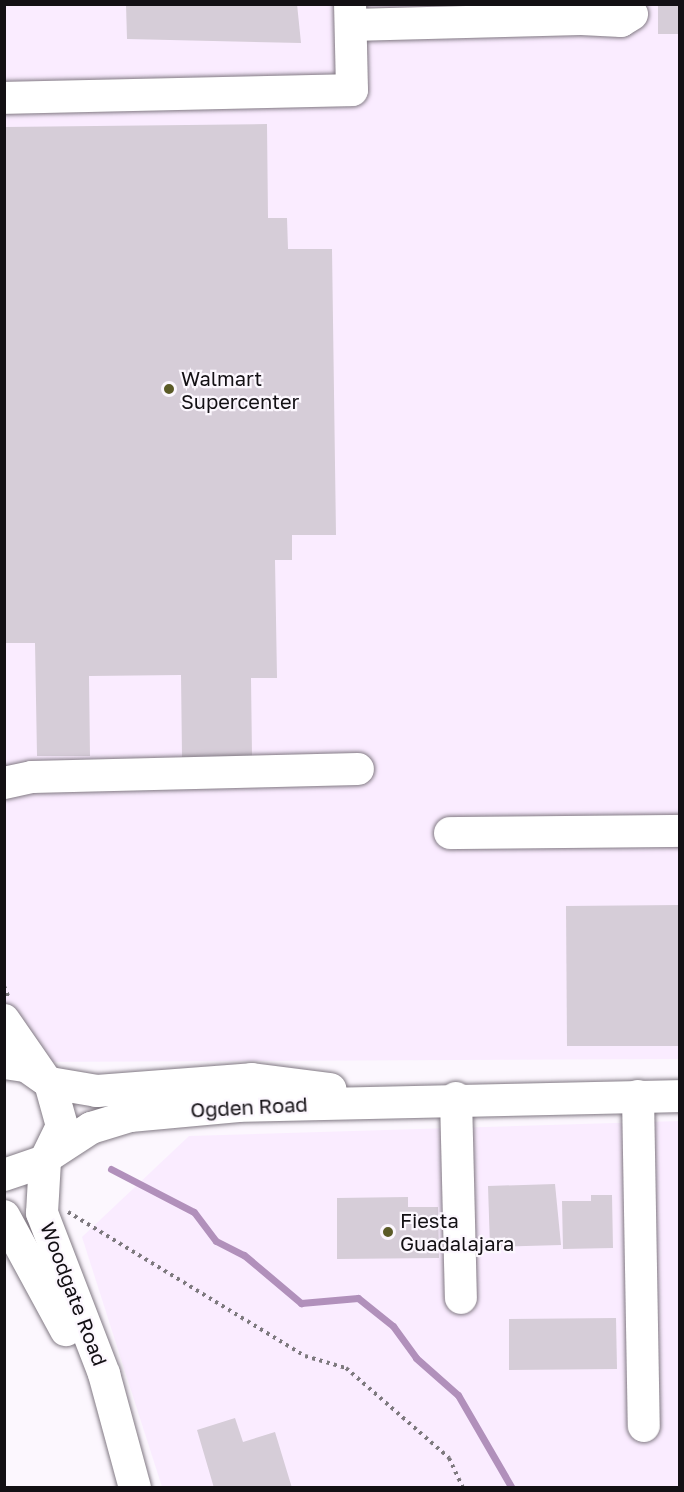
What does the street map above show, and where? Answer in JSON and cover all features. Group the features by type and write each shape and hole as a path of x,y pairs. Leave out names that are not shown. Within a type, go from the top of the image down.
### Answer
{"street":[{"path":"4,98 352,90 350,15 580,12 621,21 632,14"},
{"path":"4,783 358,769"},
{"path":"450,833 680,831"},
{"path":"4,1020 46,1079"},
{"name":"Ogden Road","path":"4,1063 46,1079 97,1091 252,1079 456,1098"},
{"name":"Woodgate Road","path":"46,1079 62,1110 48,1157 42,1213 104,1374 135,1488"},
{"path":"638,1096 644,1426"},
{"name":"Ogden Road","path":"4,1175 48,1157 91,1128 130,1116 239,1106 456,1098 680,1096"},
{"path":"456,1098 461,1298"},
{"name":"Woodgate Road","path":"4,1216 117,1426"}],"path":[{"path":"42,1213 75,1212 154,1267 305,1356 346,1368 449,1458 463,1488"}],"shaded area":[{"path":"4,5 679,5 679,1059 16,1062 4,1024"},
{"path":"679,1121 679,1487 162,1487 82,1237 189,1136"}],"building":[{"path":"126,4 297,4 301,43 127,39"},
{"path":"658,5 680,5 680,34 658,34"},
{"name":"Walmart Supercenter","path":"267,124 268,218 287,218 288,249 332,249 336,535 292,535 292,560 275,560 277,678 251,678 252,756 182,757 181,675 89,676 90,756 37,756 35,643 4,643 4,127"},
{"path":"680,905 680,1046 567,1046 566,906"},
{"path":"555,1184 561,1245 490,1247 488,1186"},
{"path":"591,1195 612,1195 613,1248 563,1249 562,1201 591,1201"},
{"name":"Fiesta Guadalajara","path":"408,1197 408,1207 438,1207 439,1258 337,1259 337,1198"},
{"path":"616,1318 617,1369 509,1370 509,1319"},
{"path":"235,1418 243,1442 275,1432 292,1488 214,1488 197,1430"}],"waterway":[{"path":"111,1169 194,1212 216,1241 244,1255 301,1303 358,1298 393,1326 416,1358 458,1395 512,1488"}],"place":[{"name":"Walmart Supercenter","path":"169,389"},
{"name":"Fiesta Guadalajara","path":"388,1232"}]}
